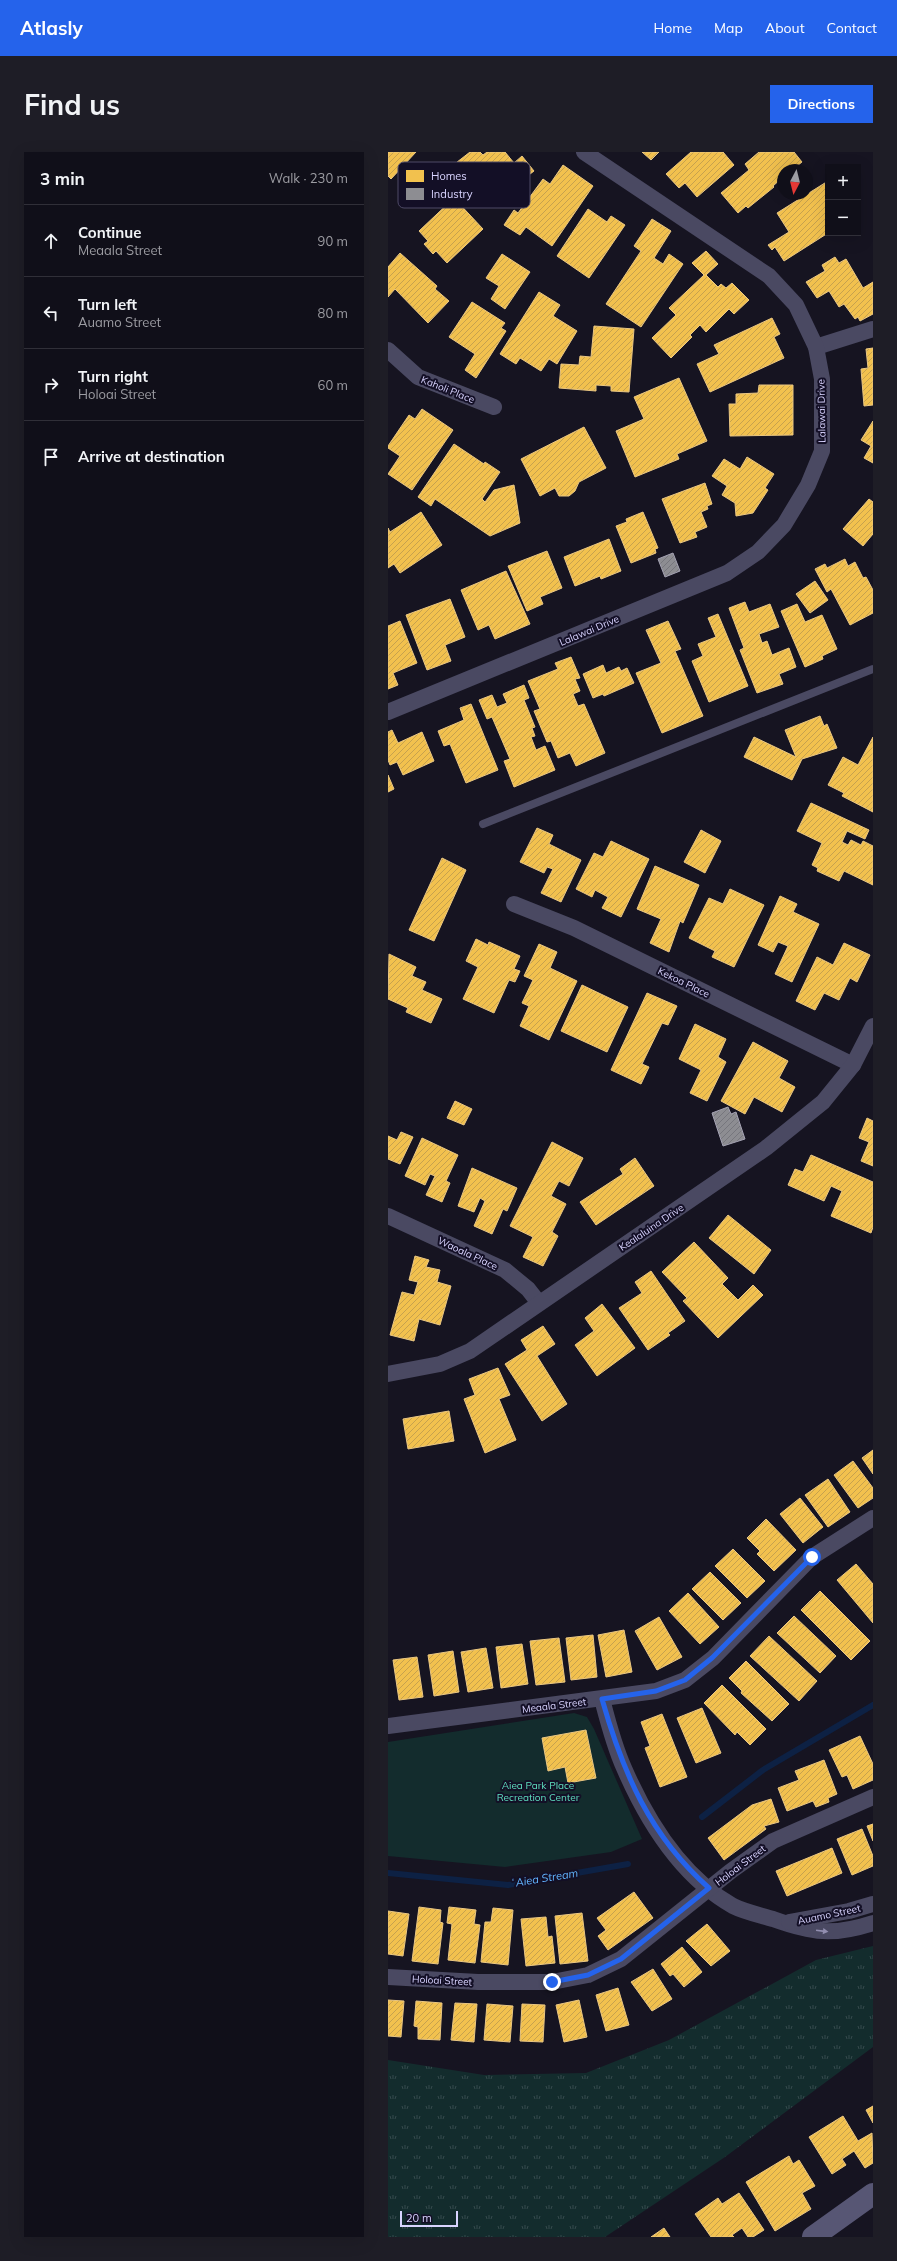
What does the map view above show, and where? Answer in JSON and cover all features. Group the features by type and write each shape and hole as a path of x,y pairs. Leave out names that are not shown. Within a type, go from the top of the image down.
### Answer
{"street":[{"name":"Lalawai Drive","path":"388,712 727,573 758,552 784,525 808,485 822,452 822,379 816,347 796,305 769,276 584,152"},
{"path":"816,347 873,329"},
{"name":"Kaholi Place","path":"388,350 418,377 494,407"},
{"name":"Kekoa Place","path":"514,904 574,928 853,1065"},
{"name":"Kealaluina Drive","path":"388,1374 440,1364 470,1351 766,1148 823,1102 853,1065 873,1026"},
{"name":"Waoala Place","path":"388,1216 505,1270 528,1289 539,1303"},
{"name":"Meaala Street","path":"388,1726 656,1691 685,1680 712,1658 812,1557 873,1518"},
{"name":"Auamo Street","path":"602,1699 624,1768 648,1814 667,1844 689,1871 709,1888 734,1906 784,1923 825,1933 853,1930 873,1923"},
{"name":"Holoai Street","path":"388,1977 478,1982 552,1982 588,1975 621,1959 709,1888 773,1841 873,1797"},
{"name":"Auamo Street","path":"784,1923 822,1914 849,1911 873,1904"},
{"path":"813,2237 873,2194"}],"lane":[{"path":"483,824 873,669"}],"green space":[{"name":"Aiea Park Place Recreation Center","path":"574,1713 587,1717 594,1729 642,1839 611,1852 505,1867 388,1856 388,1742"},
{"path":"873,1946 873,2047 725,2157 605,2237 388,2237 388,2060 484,2075 586,2073 669,2040 816,1960"}],"building: Homes":[{"path":"388,152 416,152 407,162 398,162 398,171 391,179 388,176"},
{"path":"470,152 480,152 483,155 487,152 505,152 513,162 457,162"},
{"path":"642,152 659,152 651,160"},
{"path":"691,152 723,152 734,165 697,197 685,183 679,188 666,174"},
{"path":"759,152 794,152 802,162 800,164 777,164 777,182 773,186 774,187 748,208 746,206 738,213 721,193 749,170 745,164"},
{"path":"522,156 527,162 515,162"},
{"path":"563,165 593,186 552,246 526,227 520,235 504,225 514,210 518,213 522,208 530,208 530,197 543,179 550,184"},
{"path":"530,166 534,171 530,174"},
{"path":"825,183 825,235 784,261 775,247 772,250 768,245 789,232 777,213 798,200 813,200 813,190"},
{"path":"443,208 463,208 483,229 447,263 436,251 433,254 424,244 428,241 419,231"},
{"path":"588,209 607,222 611,216 625,225 589,278 557,256"},
{"path":"652,219 671,231 654,258 663,264 669,254 683,264 641,327 606,304 641,251 634,246"},
{"path":"706,251 718,264 706,275 718,287 721,284 726,288 732,283 749,300 734,314 729,309 706,332 700,325 690,335 692,337 671,358 652,338 676,315 669,308 704,275 692,263"},
{"path":"400,253 437,286 435,289 449,301 428,323 395,289 388,297 388,267"},
{"path":"502,254 530,272 505,309 491,299 499,286 486,278"},
{"path":"835,257 839,263 846,259 863,288 873,282 873,314 860,321 858,317 855,319 844,304 839,307 829,291 817,298 806,282 825,271 822,265"},
{"path":"539,292 560,305 553,316 577,331 557,364 549,359 541,371 520,358 516,364 500,354"},
{"path":"472,302 505,323 501,328 506,331 476,378 465,370 475,354 449,337"},
{"path":"772,318 780,334 774,337 784,358 710,392 697,364 719,354 714,345"},
{"path":"594,326 634,329 629,392 611,391 611,386 596,385 596,391 559,388 561,364 579,365 580,356 591,357"},
{"path":"873,348 873,405 864,406 861,369 868,368 866,349"},
{"path":"679,378 707,441 677,454 679,459 635,477 616,431 644,419 634,397"},
{"path":"759,385 793,385 793,435 730,436 729,404 736,404 736,394 758,393"},
{"path":"422,409 453,430 412,490 388,474 400,456 388,448 388,446 409,415 415,419"},
{"path":"873,421 873,463 864,458 871,446 861,440"},
{"path":"584,427 606,468 579,482 575,491 569,496 559,496 555,488 540,496 521,459"},
{"path":"454,444 484,464 485,462 500,472 482,499 485,502 494,490 514,485 520,523 490,536 435,499 431,506 418,497"},
{"path":"747,457 774,474 765,488 768,490 753,513 736,516 735,503 722,495 727,486 712,476 724,459 740,469"},
{"path":"705,483 712,504 707,506 708,509 701,512 707,527 695,532 697,537 680,543 662,499"},
{"path":"869,499 873,502 873,534 863,546 843,529"},
{"path":"421,512 442,545 400,573 394,564 388,568 388,528 390,532"},
{"path":"643,512 658,548 655,549 656,553 631,563 616,526 627,522 626,519"},
{"path":"609,539 621,571 601,579 600,576 575,586 564,557"},
{"path":"547,551 562,588 540,597 543,604 527,611 508,566"},
{"path":"845,559 848,566 855,562 863,578 866,577 873,590 873,613 850,625 831,589 827,592 815,569 825,564 827,568"},
{"path":"506,571 530,624 495,639 489,625 478,630 461,590"},
{"path":"815,581 828,600 810,613 796,594"},
{"path":"450,599 465,637 445,645 451,661 427,670 406,615"},
{"path":"745,602 749,612 770,604 779,627 759,634 762,643 767,641 772,655 789,648 796,667 779,674 783,684 757,693 740,650 744,648 729,608"},
{"path":"797,604 805,622 822,615 837,649 822,656 823,659 805,667 781,611"},
{"path":"718,614 748,686 709,702 692,661 703,656 698,644 716,637 708,618"},
{"path":"400,621 417,663 393,673 398,685 388,689 388,626"},
{"path":"668,621 681,649 675,651 703,716 662,733 636,673 661,663 646,630"},
{"path":"571,657 580,678 575,679 580,691 573,694 578,706 584,704 605,753 576,766 570,753 558,758 551,741 547,742 534,711 540,709 528,681 558,669 555,663"},
{"path":"603,665 606,673 619,667 621,671 627,668 634,683 604,696 603,694 593,698 583,674"},
{"path":"524,685 529,698 524,700 535,727 532,728 535,736 531,737 536,750 545,746 555,770 514,787 504,761 510,759 492,717 487,719 479,700 492,695 497,707 507,703 503,694"},
{"path":"471,704 498,770 466,783 450,744 444,746 438,731 464,720 460,708"},
{"path":"820,716 824,726 827,724 837,748 802,759 792,780 744,757 754,737 796,757 785,730"},
{"path":"392,730 398,743 422,732 434,761 403,775 397,762 390,765 388,760 388,732"},
{"path":"873,737 873,812 842,796 844,793 828,785 843,757 858,765"},
{"path":"388,775 394,789 388,792"},
{"path":"811,803 869,830 865,839 847,831 842,842 848,845 851,840 861,845 863,841 873,846 873,885 844,871 839,881 817,871 818,868 812,865 822,843 797,831"},
{"path":"537,828 553,835 549,844 581,860 561,902 541,893 553,869 547,867 544,873 520,862"},
{"path":"701,830 721,841 705,873 684,862"},
{"path":"611,841 649,859 621,917 602,908 608,897 595,890 592,897 576,889 594,853 603,857"},
{"path":"442,858 466,870 434,941 409,930"},
{"path":"655,866 699,885 683,923 680,921 669,952 650,943 661,919 637,909"},
{"path":"730,889 764,905 734,967 712,957 715,951 689,938 709,898 723,904"},
{"path":"780,896 797,904 793,912 819,924 792,982 775,974 788,946 778,942 773,952 758,945"},
{"path":"476,939 488,945 489,942 520,956 514,969 520,971 515,982 509,980 494,1013 463,999 478,967 466,961"},
{"path":"844,943 870,955 857,982 850,978 839,1000 824,993 815,1010 796,1001 817,957 833,965"},
{"path":"539,944 557,952 550,968 577,981 549,1040 520,1026 529,1006 522,1003 533,980 524,976"},
{"path":"389,954 416,967 412,976 426,982 422,990 442,999 431,1023 406,1012 408,1008 388,999"},
{"path":"582,985 628,1007 607,1052 561,1031"},
{"path":"647,993 677,1006 668,1025 662,1023 642,1064 649,1067 641,1084 611,1070"},
{"path":"695,1024 726,1039 718,1057 726,1062 707,1101 690,1093 701,1070 679,1059"},
{"path":"753,1042 788,1061 779,1078 795,1087 782,1112 754,1097 745,1114 721,1101"},
{"path":"455,1101 472,1109 464,1125 447,1118"},
{"path":"867,1118 873,1121 873,1166 861,1161 869,1142 859,1138"},
{"path":"401,1132 413,1137 400,1164 388,1159 388,1136 397,1140"},
{"path":"422,1138 458,1155 446,1181 450,1183 442,1202 426,1195 435,1176 430,1174 425,1185 405,1176"},
{"path":"552,1142 583,1158 569,1186 559,1181 551,1196 566,1204 552,1232 558,1236 543,1266 523,1257 533,1237 510,1226"},
{"path":"811,1155 873,1182 873,1227 871,1233 831,1216 842,1191 831,1186 824,1201 788,1185 795,1169 803,1172"},
{"path":"635,1158 654,1186 596,1225 580,1202 623,1174 620,1169"},
{"path":"472,1168 517,1188 507,1211 503,1209 492,1234 474,1226 485,1201 480,1198 474,1212 458,1206"},
{"path":"728,1215 771,1250 754,1274 709,1238"},
{"path":"694,1242 728,1278 722,1284 738,1300 753,1285 763,1295 718,1338 683,1301 687,1298 662,1272"},
{"path":"415,1256 429,1260 426,1267 440,1270 437,1282 451,1286 440,1325 419,1319 414,1341 390,1335 402,1292 414,1295 418,1282 409,1280"},
{"path":"651,1271 685,1321 668,1333 670,1335 648,1350 619,1308 642,1293 635,1282"},
{"path":"602,1304 635,1348 597,1376 575,1345 594,1331 585,1318"},
{"path":"543,1326 555,1344 537,1356 567,1404 542,1421 505,1364 527,1350 521,1340"},
{"path":"498,1368 510,1395 499,1399 516,1440 485,1453 464,1399 475,1395 469,1379"},
{"path":"449,1411 454,1441 408,1449 403,1419"},
{"path":"873,1450 873,1474 862,1458"},
{"path":"853,1461 873,1488 873,1498 858,1508 834,1475"},
{"path":"828,1479 850,1512 828,1527 805,1495"},
{"path":"800,1498 823,1527 803,1543 780,1514"},
{"path":"766,1519 796,1550 774,1571 757,1554 760,1551 747,1538"},
{"path":"733,1549 765,1581 747,1598 715,1566"},
{"path":"856,1564 873,1584 873,1623 837,1580"},
{"path":"710,1572 741,1603 723,1620 692,1589"},
{"path":"820,1591 870,1641 851,1660 801,1610"},
{"path":"688,1593 719,1627 700,1644 669,1611"},
{"path":"794,1616 836,1656 820,1673 777,1633"},
{"path":"659,1617 682,1657 657,1670 635,1631"},
{"path":"624,1630 632,1672 606,1677 598,1635"},
{"path":"593,1635 597,1677 571,1680 566,1638"},
{"path":"769,1636 817,1681 799,1701 750,1656"},
{"path":"559,1638 565,1682 536,1685 530,1641"},
{"path":"522,1644 528,1684 501,1688 496,1647"},
{"path":"486,1648 493,1688 468,1692 461,1652"},
{"path":"453,1651 459,1692 434,1696 428,1655"},
{"path":"417,1657 423,1697 399,1700 393,1660"},
{"path":"746,1661 789,1704 772,1721 741,1693 742,1691 729,1678"},
{"path":"722,1685 766,1729 750,1745 737,1732 735,1735 704,1703"},
{"path":"702,1708 721,1753 696,1763 677,1718"},
{"path":"662,1714 687,1777 660,1787 645,1748 650,1746 641,1722"},
{"path":"586,1730 596,1778 568,1783 565,1767 548,1771 542,1738"},
{"path":"860,1736 873,1764 873,1780 853,1789 847,1775 842,1777 829,1750"},
{"path":"824,1760 837,1794 828,1798 829,1802 816,1807 813,1801 787,1811 778,1788 799,1780 795,1771"},
{"path":"771,1799 779,1822 764,1826 766,1829 724,1860 708,1838 752,1805"},
{"path":"873,1824 873,1841 867,1826"},
{"path":"862,1829 873,1856 873,1866 852,1875 837,1839"},
{"path":"832,1848 842,1873 787,1896 776,1871"},
{"path":"634,1892 653,1918 608,1950 598,1936 606,1930 597,1918"},
{"path":"419,1907 441,1910 440,1922 443,1923 438,1964 412,1961"},
{"path":"449,1907 476,1910 474,1924 480,1925 475,1963 448,1960 452,1924 447,1923"},
{"path":"493,1908 513,1910 508,1965 481,1962 485,1922 491,1922"},
{"path":"388,1911 409,1914 403,1956 388,1954"},
{"path":"582,1913 588,1961 560,1964 555,1916"},
{"path":"546,1917 548,1937 552,1936 555,1963 526,1966 521,1919"},
{"path":"707,1924 730,1951 711,1966 686,1941"},
{"path":"682,1947 702,1972 684,1987 673,1974 670,1976 661,1964"},
{"path":"653,1969 672,1999 652,2011 631,1982"},
{"path":"618,1988 629,2025 606,2031 596,1995"},
{"path":"388,2000 404,2001 401,2037 388,2036"},
{"path":"579,2000 587,2037 564,2042 556,2005"},
{"path":"416,2001 442,2003 440,2040 418,2039 418,2027 414,2026"},
{"path":"455,2003 477,2004 474,2042 451,2040"},
{"path":"487,2004 513,2006 510,2042 484,2040"},
{"path":"522,2004 545,2005 543,2042 520,2041"},
{"path":"873,2106 873,2123 866,2110"},
{"path":"843,2116 858,2141 872,2133 873,2163 865,2168 854,2151 842,2159 846,2165 832,2174 809,2137"},
{"path":"789,2156 793,2164 799,2160 815,2186 802,2193 811,2209 775,2231 746,2182"},
{"path":"739,2193 764,2230 753,2237 748,2237 742,2228 732,2235 734,2237 711,2237 695,2214 718,2198 722,2204"},
{"path":"664,2228 670,2237 651,2237"}],"building: Industry":[{"path":"673,553 680,571 665,577 658,559"},
{"path":"728,1107 731,1114 736,1112 745,1139 723,1146 712,1113"}],"waterway":[{"name":"ʻAiea Stream","path":"702,1817 763,1770 873,1705"},
{"name":"ʻAiea Stream","path":"388,1873 508,1885 628,1864"}],"route":[{"path":"552,1982 588,1975 621,1959 709,1888 689,1871 667,1844 648,1814 624,1768 609,1725 602,1699 656,1691 685,1680 712,1658 812,1557"}]}
